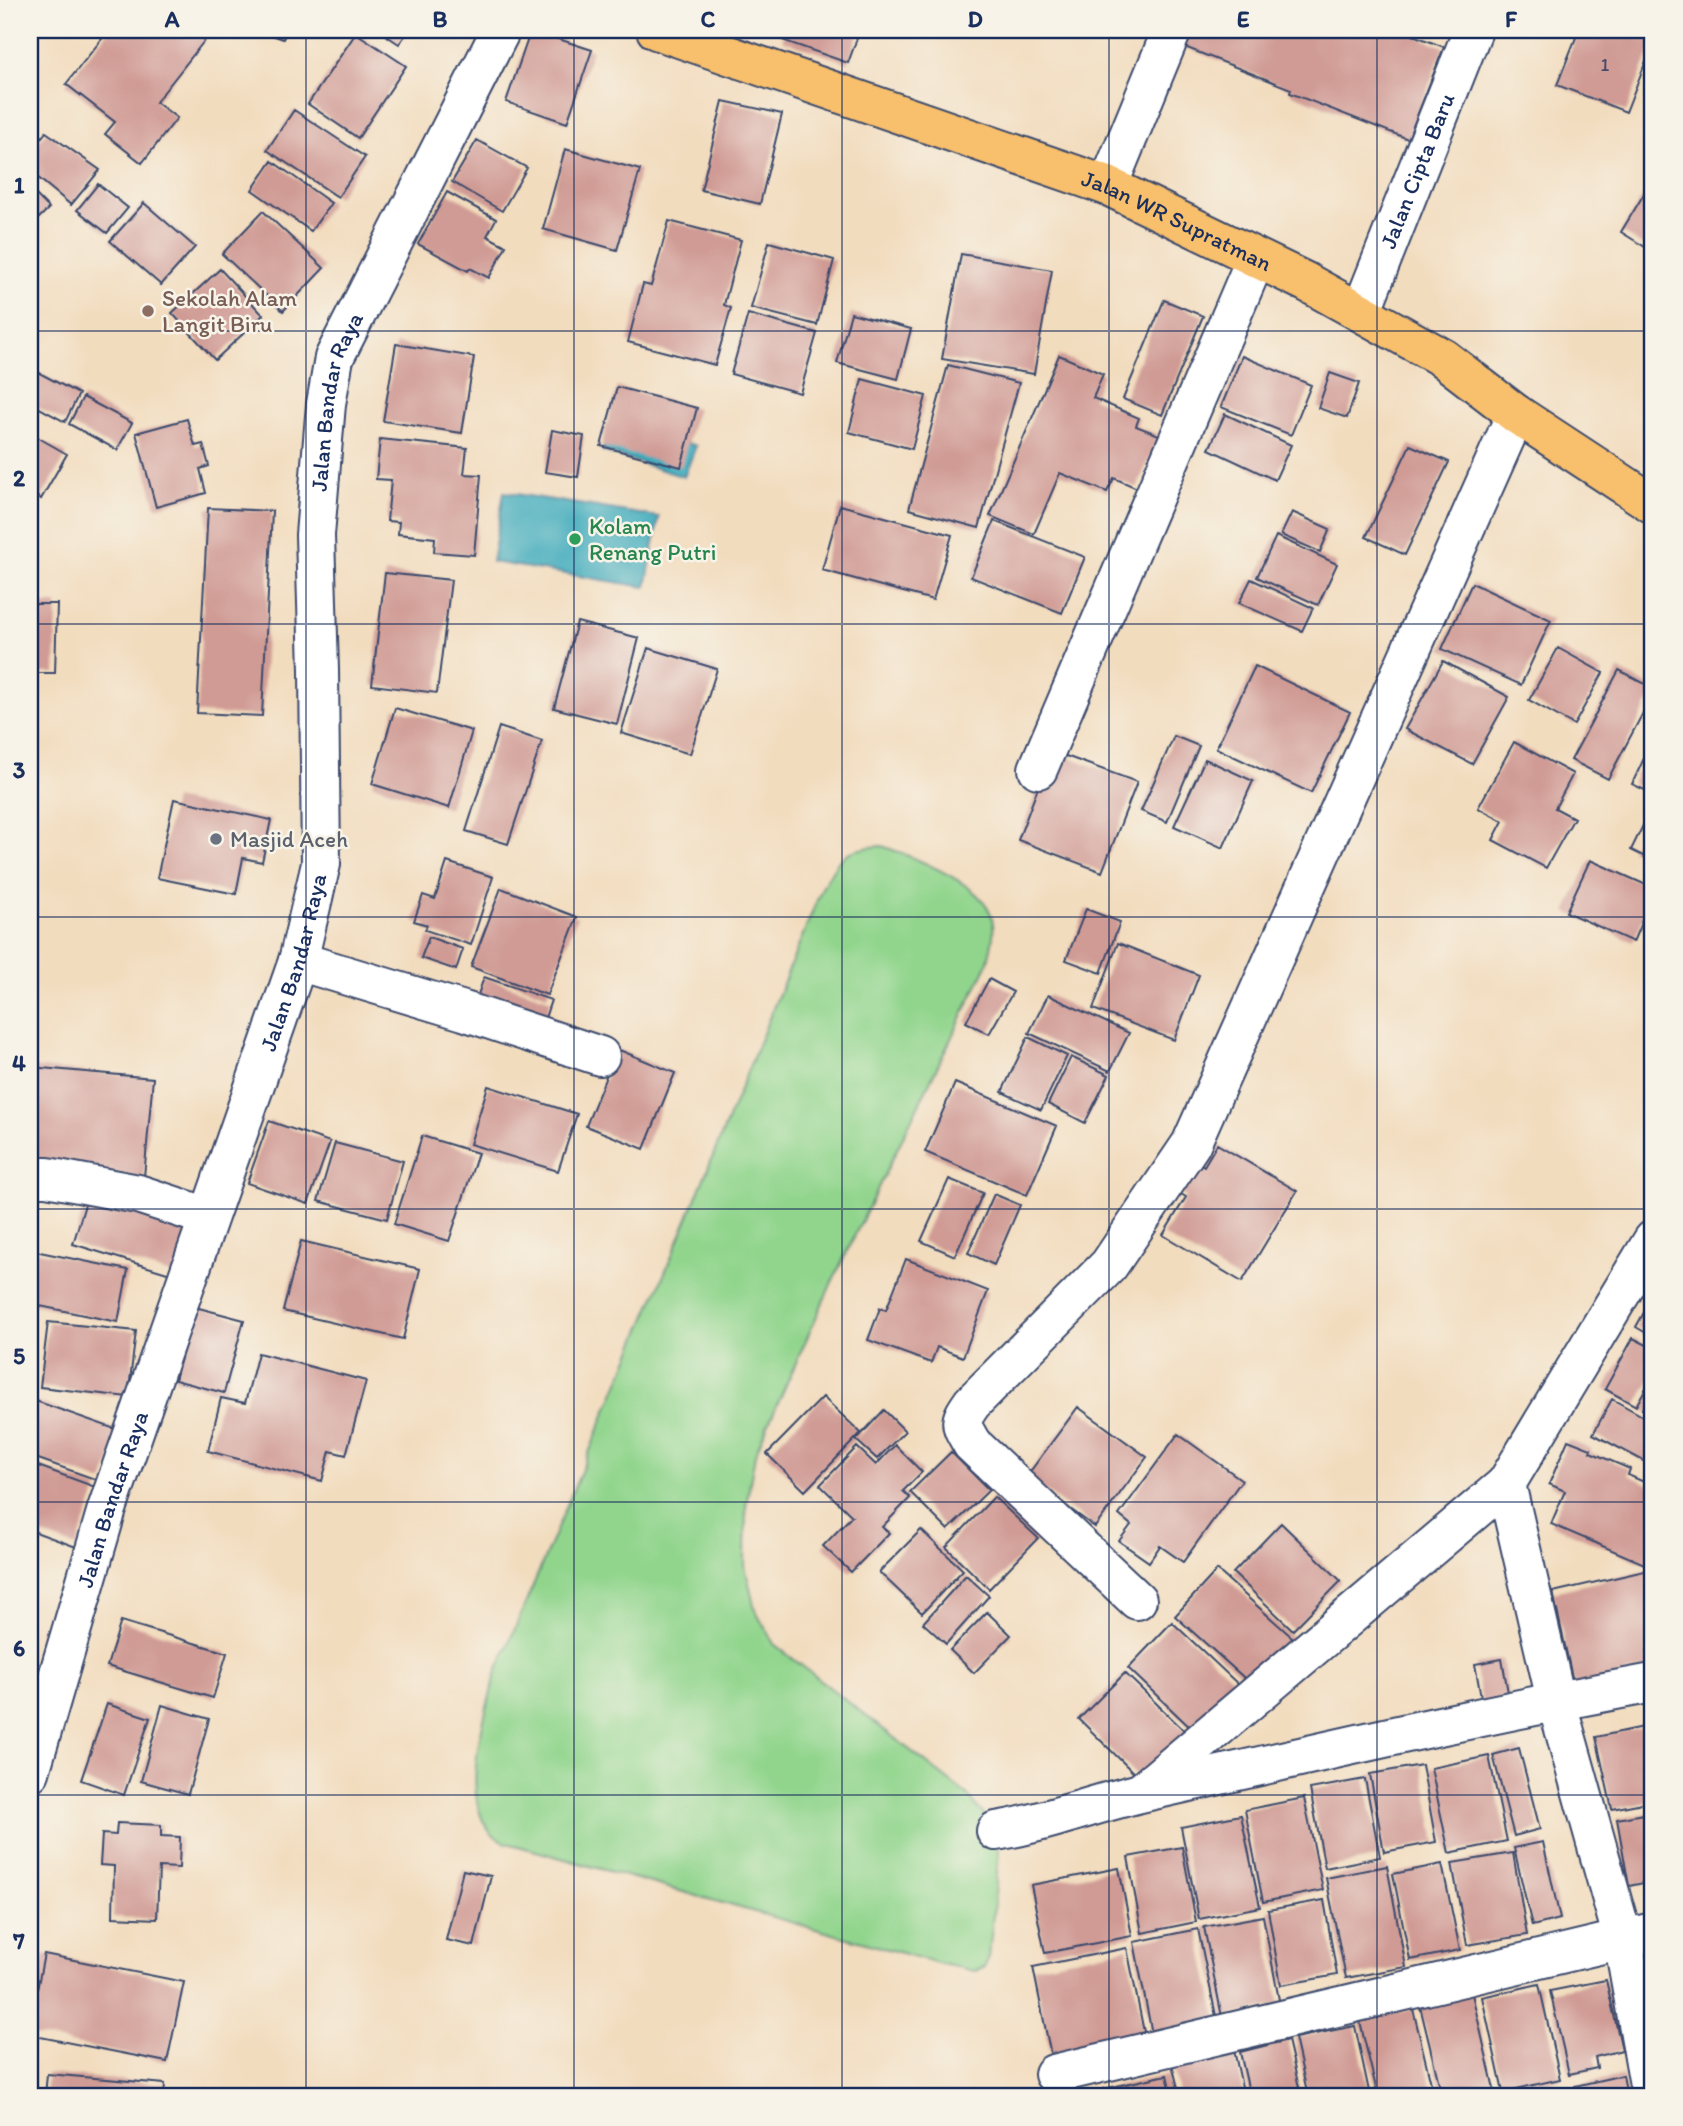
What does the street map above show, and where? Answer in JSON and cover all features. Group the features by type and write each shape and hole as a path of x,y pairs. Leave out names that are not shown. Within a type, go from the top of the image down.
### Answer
{"highway":[{"name":"Jalan WR Supratman","path":"656,30 1108,186 1256,258 1443,358 1516,414 1653,503"}],"street":[{"name":"Jalan Bandar Raya","path":"30,1772 107,1509 298,961 321,864 315,535 326,404 334,358 501,30"},
{"path":"1108,186 1172,30"},
{"name":"Jalan Cipta Baru","path":"1361,312 1473,30"},
{"path":"1038,769 1256,258"},
{"path":"1136,1600 972,1444 962,1427 962,1418 972,1403 1109,1265 1191,1144 1516,414"},
{"path":"298,961 464,1011 600,1056"},
{"path":"30,1177 47,1177 138,1194 208,1217"},
{"path":"1139,1793 1506,1485 1653,1240"},
{"path":"1506,1485 1556,1700 1638,1936 1651,2096"},
{"path":"996,1831 1030,1826 1139,1793 1556,1700 1653,1683"},
{"path":"1054,2074 1638,1936"}],"green space":[{"path":"882,846 941,871 982,899 992,917 992,944 987,965 832,1282 755,1454 746,1506 745,1566 755,1610 774,1644 965,1793 991,1826 999,1852 989,1957 984,1968 975,1971 941,1964 504,1842 490,1832 481,1816 476,1796 477,1753 497,1671 687,1220 822,888 844,856 858,849"}],"water":[{"path":"610,420 696,446 684,477 603,451"},
{"name":"Kolam Renang Putri","path":"504,492 659,517 646,587 492,562"}],"building":[{"path":"109,30 200,30 208,36 156,102 177,118 142,163 105,134 115,122 66,84"},
{"path":"258,30 287,30 283,39"},
{"path":"378,30 409,30 399,44"},
{"path":"531,30 592,50 567,123 506,102"},
{"path":"786,30 860,30 848,63 782,40"},
{"path":"1189,30 1400,30 1444,47 1408,139 1290,93 1291,89 1182,46"},
{"path":"1579,30 1653,30 1653,43 1626,112 1557,85"},
{"path":"356,33 406,66 358,138 308,104"},
{"path":"723,101 782,114 760,204 701,190"},
{"path":"294,110 365,157 338,197 267,150"},
{"path":"46,132 100,170 71,205 30,171 30,152"},
{"path":"477,140 527,168 502,211 452,182"},
{"path":"565,149 640,170 617,250 543,229"},
{"path":"272,161 331,203 311,231 252,190"},
{"path":"1653,179 1653,252 1621,232"},
{"path":"98,184 128,208 107,233 77,210"},
{"path":"30,189 49,208 30,227"},
{"path":"447,192 496,219 487,236 506,246 489,278 470,268 468,271 418,244"},
{"path":"144,203 195,247 161,285 110,241"},
{"path":"263,211 324,268 283,311 222,254"},
{"path":"669,221 741,240 724,305 731,308 715,365 628,342 643,284 651,286"},
{"path":"769,242 834,260 817,325 751,308"},
{"path":"961,254 1052,270 1034,374 942,359"},
{"name":"Sekolah Alam Langit Biru","path":"220,269 263,315 215,360 172,313"},
{"path":"1164,300 1203,316 1162,415 1123,399"},
{"path":"851,313 911,329 898,379 837,363"},
{"path":"748,314 817,333 800,393 731,374"},
{"path":"396,344 474,357 462,433 383,421"},
{"path":"1059,355 1103,374 1093,398 1139,418 1136,426 1159,435 1137,488 1114,478 1107,492 1060,473 1034,534 990,516"},
{"path":"1242,356 1311,385 1291,435 1221,407"},
{"path":"948,365 1019,383 979,528 909,509"},
{"path":"30,368 79,394 65,422 30,403"},
{"path":"1330,373 1359,383 1347,418 1318,408"},
{"path":"862,379 926,396 912,449 849,432"},
{"path":"617,387 697,408 681,467 601,446"},
{"path":"83,397 132,423 117,450 69,424"},
{"path":"1225,414 1291,445 1275,480 1209,449"},
{"path":"187,419 195,446 203,444 209,466 200,469 206,493 156,507 136,433"},
{"path":"552,430 584,436 578,477 545,472"},
{"path":"30,433 67,454 41,499 30,492"},
{"path":"380,439 467,448 464,474 481,475 474,555 434,552 435,538 398,534 399,522 387,521 391,480 376,479"},
{"path":"1410,445 1449,462 1405,555 1366,537"},
{"path":"840,505 952,535 933,600 822,570"},
{"path":"208,508 272,511 262,716 197,713"},
{"path":"1292,512 1330,529 1320,552 1281,535"},
{"path":"994,521 1085,557 1062,613 971,577"},
{"path":"1276,536 1337,564 1318,605 1257,577"},
{"path":"385,573 451,580 437,693 372,685"},
{"path":"1251,579 1313,608 1302,631 1239,603"},
{"path":"1472,583 1551,620 1521,685 1442,649"},
{"path":"30,604 57,604 55,673 30,673"},
{"path":"577,622 639,638 617,724 554,708"},
{"path":"648,648 717,669 690,754 621,733"},
{"path":"1558,648 1603,673 1574,725 1529,700"},
{"path":"1443,661 1509,697 1472,764 1405,729"},
{"path":"1255,666 1350,712 1311,793 1216,748"},
{"path":"1619,670 1653,688 1653,694 1608,779 1571,760"},
{"path":"395,708 472,731 449,808 372,784"},
{"path":"499,727 542,741 508,844 466,831"},
{"path":"1174,736 1199,746 1167,822 1141,811"},
{"path":"1653,739 1653,794 1632,784"},
{"path":"1514,742 1573,774 1555,808 1574,818 1546,868 1493,840 1503,821 1478,808"},
{"path":"1052,751 1137,782 1102,872 1018,840"},
{"path":"1205,759 1253,781 1223,848 1174,826"},
{"name":"Masjid Aceh","path":"174,799 271,820 262,862 243,858 236,894 157,878"},
{"path":"1653,805 1653,861 1631,850"},
{"path":"1590,860 1653,888 1653,895 1633,942 1566,912"},
{"path":"447,862 493,877 471,945 425,930 427,925 414,921 423,895 435,899"},
{"path":"501,888 577,917 547,995 471,967"},
{"path":"1086,909 1120,922 1101,973 1066,960"},
{"path":"429,937 463,949 456,970 421,958"},
{"path":"1118,943 1199,975 1174,1040 1093,1009"},
{"path":"484,977 551,1000 544,1021 477,998"},
{"path":"989,979 1013,992 989,1034 966,1022"},
{"path":"1048,995 1129,1033 1110,1071 1029,1033"},
{"path":"1028,1037 1067,1056 1041,1110 1002,1092"},
{"path":"617,1049 675,1073 644,1149 586,1126"},
{"path":"1071,1057 1109,1075 1085,1123 1048,1104"},
{"path":"30,1067 153,1078 144,1177 30,1166"},
{"path":"955,1083 1057,1126 1027,1195 925,1152"},
{"path":"488,1086 577,1114 558,1171 470,1144"},
{"path":"269,1121 330,1142 308,1204 247,1183"},
{"path":"422,1136 478,1153 449,1241 394,1224"},
{"path":"335,1143 403,1161 387,1219 318,1201"},
{"path":"1217,1144 1297,1191 1242,1282 1163,1235 1186,1197 1174,1190 1192,1159 1204,1166"},
{"path":"949,1179 983,1193 955,1256 921,1241"},
{"path":"994,1194 1020,1205 994,1265 968,1253"},
{"path":"87,1198 192,1229 177,1276 73,1244"},
{"path":"301,1241 420,1269 403,1339 283,1311"},
{"path":"30,1250 128,1270 118,1322 30,1304"},
{"path":"906,1259 988,1291 963,1357 937,1347 931,1363 868,1340 880,1308 886,1310"},
{"path":"1653,1296 1653,1337 1636,1327"},
{"path":"195,1307 244,1320 224,1393 175,1380"},
{"path":"48,1322 136,1331 128,1397 40,1387"},
{"path":"1633,1338 1653,1348 1653,1375 1636,1406 1605,1389"},
{"path":"258,1353 366,1381 346,1455 330,1451 322,1481 208,1451 221,1398 245,1403"},
{"path":"1653,1387 1653,1415 1642,1409"},
{"path":"823,1397 861,1433 805,1491 767,1454"},
{"path":"30,1399 121,1431 103,1482 30,1456"},
{"path":"1612,1399 1653,1422 1653,1466 1593,1434"},
{"path":"1078,1407 1147,1457 1095,1527 1026,1477"},
{"path":"884,1410 905,1431 877,1459 856,1440"},
{"path":"1178,1434 1242,1480 1183,1562 1160,1546 1149,1562 1119,1541 1131,1525 1119,1515"},
{"path":"1568,1440 1630,1469 1628,1475 1653,1486 1653,1556 1649,1566 1551,1524 1565,1491 1549,1484"},
{"path":"895,1445 922,1472 903,1491 910,1498 882,1527 889,1533 851,1572 823,1546 852,1516 820,1485 857,1447 876,1465"},
{"path":"951,1452 989,1490 948,1530 910,1492"},
{"path":"30,1463 98,1488 76,1547 30,1530"},
{"path":"994,1497 1038,1538 989,1589 946,1547"},
{"path":"1281,1523 1341,1581 1293,1630 1233,1573"},
{"path":"921,1530 963,1570 922,1613 879,1572"},
{"path":"1653,1569 1653,1650 1647,1651 1650,1668 1574,1686 1553,1592"},
{"path":"1217,1570 1293,1638 1251,1684 1175,1616"},
{"path":"966,1575 989,1596 946,1644 923,1623"},
{"path":"987,1612 1011,1635 974,1673 950,1650"},
{"path":"121,1621 227,1653 213,1698 107,1666"},
{"path":"1172,1622 1241,1687 1196,1733 1128,1668"},
{"path":"1502,1659 1509,1698 1482,1703 1475,1664"},
{"path":"1125,1673 1192,1738 1146,1785 1079,1719"},
{"path":"107,1704 150,1718 124,1795 81,1780"},
{"path":"162,1705 209,1719 188,1794 141,1781"},
{"path":"1653,1725 1653,1801 1612,1809 1596,1737"},
{"path":"1519,1748 1540,1829 1514,1836 1493,1755"},
{"path":"1489,1756 1507,1841 1449,1853 1431,1768"},
{"path":"1422,1765 1436,1842 1384,1852 1370,1774"},
{"path":"1365,1779 1380,1857 1325,1868 1310,1789"},
{"path":"1304,1798 1323,1890 1263,1902 1245,1810"},
{"path":"1653,1812 1653,1881 1629,1886 1617,1819"},
{"path":"1241,1815 1260,1907 1199,1919 1181,1827"},
{"path":"117,1823 161,1825 161,1836 180,1837 179,1868 159,1867 157,1919 113,1917 114,1866 100,1865 102,1834 116,1835"},
{"path":"1543,1842 1560,1919 1532,1926 1514,1848"},
{"path":"1182,1847 1196,1922 1142,1933 1128,1857"},
{"path":"1513,1853 1527,1935 1467,1945 1452,1863"},
{"path":"1442,1864 1460,1950 1410,1960 1393,1874"},
{"path":"1387,1866 1406,1967 1346,1978 1326,1878"},
{"path":"1119,1868 1132,1936 1045,1953 1031,1885"},
{"path":"463,1870 491,1876 474,1946 446,1940"},
{"path":"1324,1900 1337,1975 1281,1985 1268,1910"},
{"path":"1263,1916 1280,2005 1222,2017 1204,1927"},
{"path":"1198,1929 1217,2021 1152,2034 1134,1942"},
{"path":"1127,1948 1145,2037 1051,2056 1033,1967"},
{"path":"44,1954 184,1982 167,2062 30,2035"},
{"path":"1606,1980 1622,2050 1595,2057 1597,2068 1569,2074 1550,1991"},
{"path":"1539,1984 1560,2079 1503,2092 1482,1997"},
{"path":"1472,1994 1494,2089 1465,2096 1442,2096 1420,2006"},
{"path":"1413,2009 1434,2096 1378,2096 1360,2022"},
{"path":"1355,2026 1370,2096 1308,2096 1295,2038"},
{"path":"1288,2040 1301,2096 1250,2096 1240,2052"},
{"path":"1234,2050 1244,2096 1180,2096 1172,2064"},
{"path":"47,2074 165,2084 164,2096 45,2096"},
{"path":"1167,2075 1172,2096 1105,2096 1103,2089"},
{"path":"1623,2075 1627,2096 1577,2096 1575,2086"},
{"path":"1564,2091 1565,2096 1543,2095"}],"place":[{"name":"Sekolah Alam Langit Biru","path":"148,311"},
{"name":"Kolam Renang Putri","path":"575,539"},
{"name":"Masjid Aceh","path":"216,839"}]}
